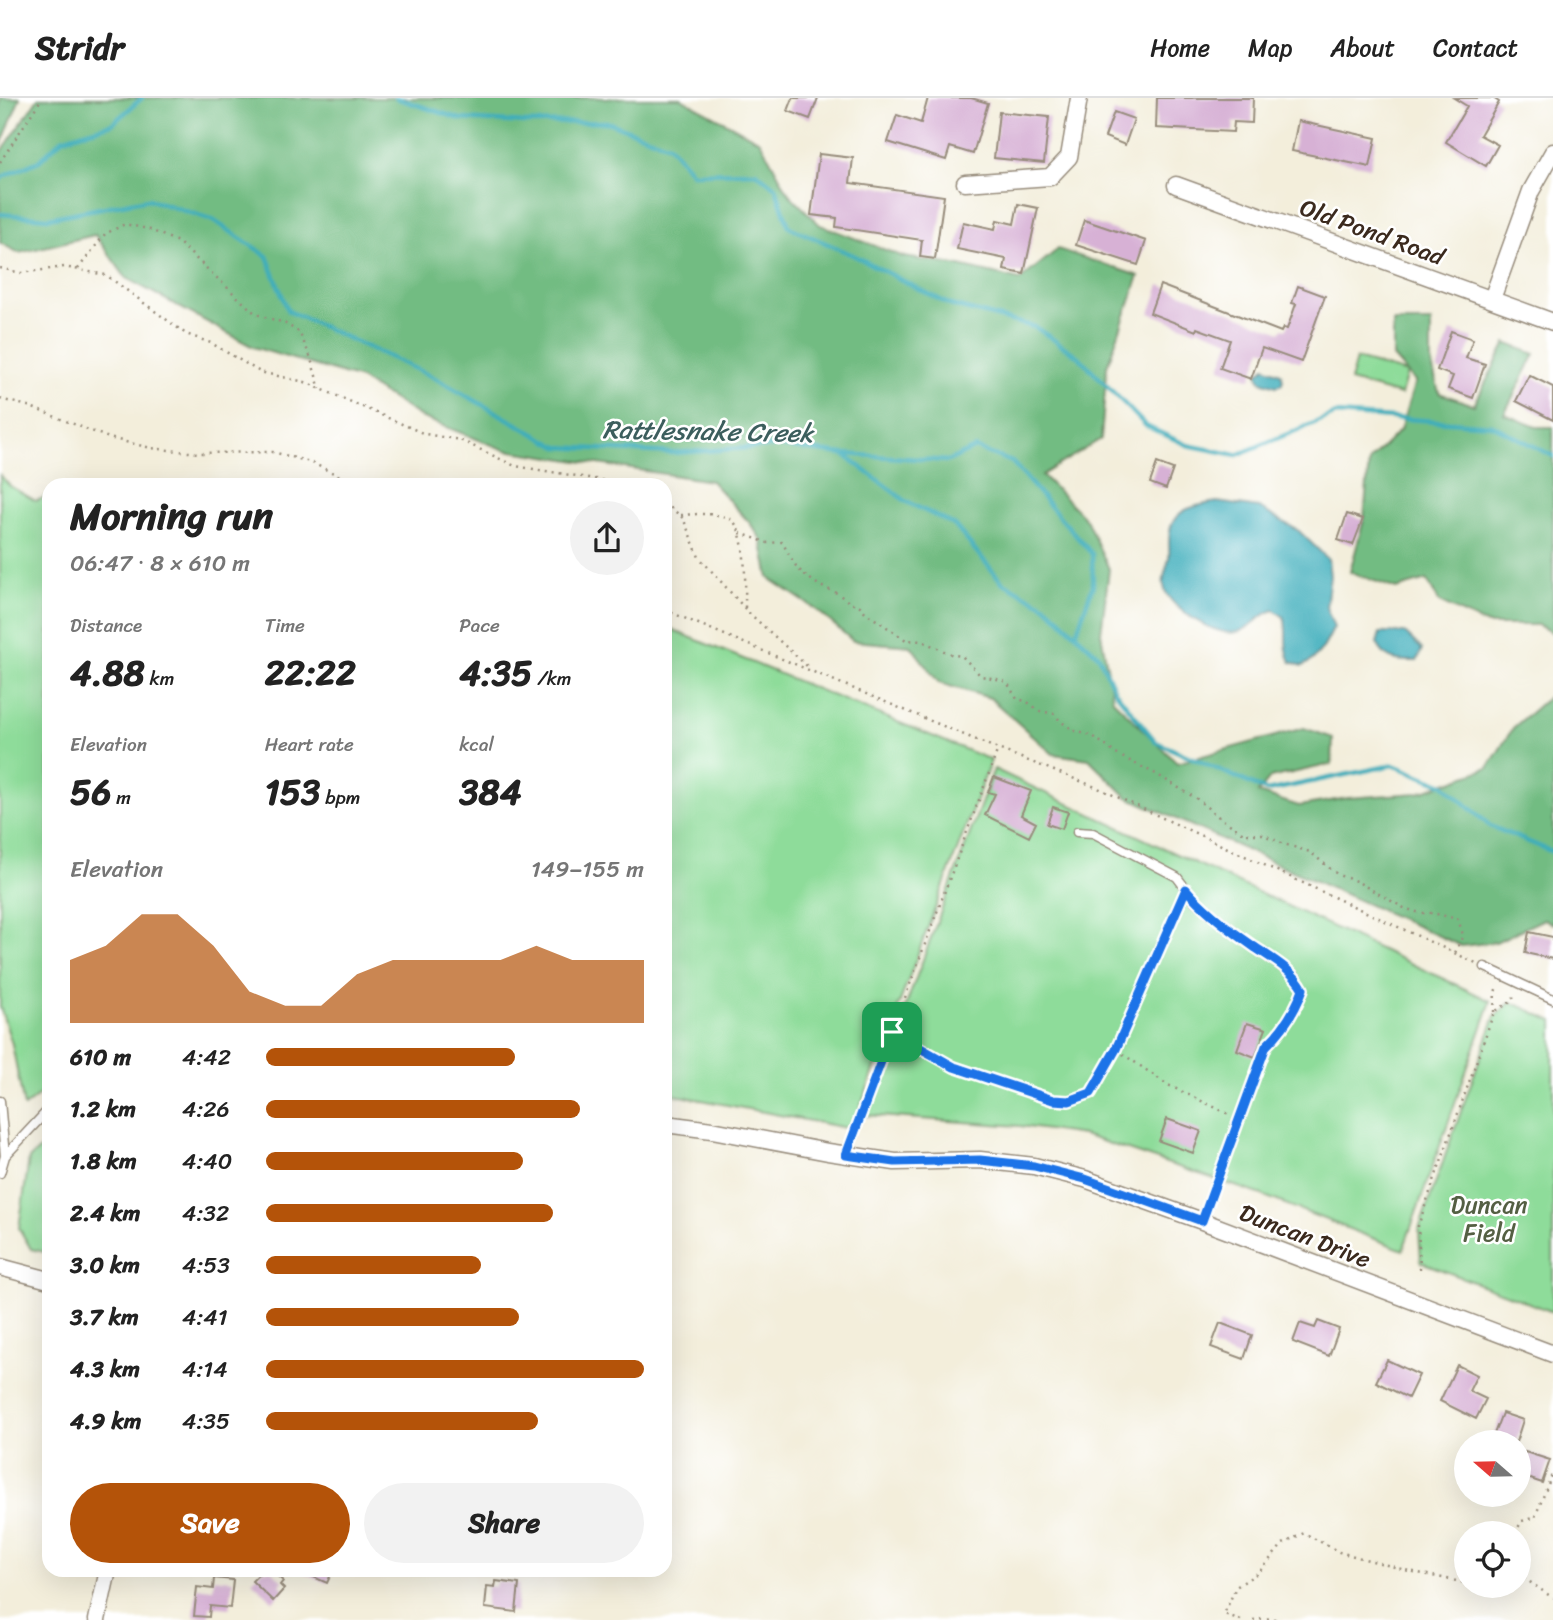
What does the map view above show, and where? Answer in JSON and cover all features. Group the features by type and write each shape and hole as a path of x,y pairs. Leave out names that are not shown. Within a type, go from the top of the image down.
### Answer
{"street":[{"path":"965,183 1049,177 1069,157 1079,98"},
{"path":"1492,299 1531,191 1553,152"},
{"name":"Old Pond Road","path":"1176,185 1553,322"},
{"name":"Duncan Drive","path":"672,1125 895,1162 980,1160 1034,1166 1085,1179 1553,1354"},
{"path":"0,1267 42,1278"},
{"path":"97,1620 106,1577"}],"lane":[{"path":"1077,832 1093,833 1177,877 1195,901 1295,975 1303,989 1296,1009 1282,1030 1266,1046 1202,1221"},
{"path":"1485,967 1553,999"},
{"path":"0,1101 5,1156 0,1173"},
{"path":"5,1156 42,1116"}],"path":[{"path":"0,162 42,98"},
{"path":"77,269 105,234 125,224 148,229 178,242 256,314 284,323 299,332 320,389"},
{"path":"0,268 21,273 64,267 106,275 186,334 211,343 260,372 305,383 425,434 460,440 515,466 589,478"},
{"path":"0,399 27,406 108,438 150,448 198,453 273,452 310,462 344,478"},
{"path":"672,509 683,518 699,556 745,609 810,669"},
{"path":"679,515 708,514 732,520 738,528 746,569 745,609"},
{"path":"740,533 768,543 782,542 796,566 820,586 860,606 906,640 922,641 953,655 962,656 981,676 1002,680 1008,684 1017,699 1026,701 1040,711 1055,714 1075,731 1093,736 1116,754 1197,799 1245,834 1262,834 1310,852 1338,875 1356,881 1404,908 1458,919 1463,935 1455,953"},
{"path":"672,613 1098,788 1485,967"},
{"path":"846,1155 998,749"},
{"path":"881,1027 954,1067 1053,1100 1069,1101 1091,1093 1116,1049 1186,889"},
{"path":"1420,1269 1418,1226 1494,1013 1495,992 1501,975"},
{"path":"1494,1013 1512,1001 1519,983"},
{"path":"1116,1049 1168,1085 1239,1119"},
{"path":"1522,1521 1535,1517 1553,1472"},
{"path":"1241,1620 1224,1614 1236,1587 1259,1572 1283,1544 1304,1533 1339,1552 1454,1580"},
{"path":"1531,1583 1553,1598"},
{"path":"1253,1620 1276,1620"}],"green space":[{"path":"0,98 20,98 0,148"},
{"path":"38,98 681,98 760,141 789,194 820,225 904,257 1020,280 1058,249 1139,276 1107,366 1101,439 1042,475 1086,519 1109,569 1101,633 1113,700 1177,763 1304,728 1333,738 1332,764 1270,778 1258,793 1299,806 1348,798 1418,793 1488,768 1513,728 1553,693 1553,924 1544,919 1496,942 1461,946 1127,797 1089,759 1053,754 990,698 939,683 911,646 853,641 818,611 769,578 761,539 711,481 505,450 423,418 360,379 253,347 126,278 95,235 19,253 0,243 0,154"},
{"path":"1393,322 1431,322 1431,361 1439,393 1474,405 1506,343 1535,354 1504,414 1536,427 1553,427 1553,633 1538,625 1487,625 1439,602 1427,580 1396,589 1350,572 1364,519 1369,461 1400,430 1415,382 1393,357"},
{"path":"1356,359 1407,373 1401,395 1350,381"},
{"path":"0,475 10,486 36,501 42,499 42,1093 24,1107 12,1044 0,1007"},
{"path":"672,630 991,760 852,1129 672,1094"},
{"path":"994,769 1491,1001 1403,1250 1262,1195 1083,1135 1020,1126 865,1115"},
{"name":"Duncan Field","path":"1511,1002 1553,1021 1553,1312 1421,1262 1419,1229 1495,1016"},
{"path":"42,1147 42,1251 31,1249 19,1228 29,1159"}],"water":[{"path":"1265,367 1281,373 1281,385 1261,381 1257,374"},
{"path":"1217,502 1259,508 1299,531 1328,559 1330,576 1326,607 1334,627 1321,650 1308,663 1302,666 1291,662 1284,617 1274,610 1242,630 1229,633 1196,620 1169,598 1164,582 1172,523 1188,509"},
{"path":"1380,633 1405,633 1422,649 1417,661 1398,660 1384,654 1377,643"}],"building":[{"path":"793,98 818,98 810,119 788,111"},
{"path":"928,98 971,98 988,103 973,154 950,147 946,160 888,142 897,115 921,123"},
{"path":"1157,98 1253,98 1252,123 1234,122 1233,132 1156,128"},
{"path":"1454,98 1493,98 1499,102 1480,135 1498,145 1486,166 1446,142 1467,106"},
{"path":"999,112 1049,117 1044,163 994,158"},
{"path":"1114,112 1134,119 1125,145 1105,137"},
{"path":"1298,121 1376,138 1370,167 1292,151"},
{"path":"819,154 853,158 850,183 944,196 935,259 920,257 922,240 836,227 837,218 811,215"},
{"path":"1018,204 1038,208 1024,274 1004,270 1006,259 957,249 963,222 995,229 997,220 1014,224"},
{"path":"1084,220 1146,241 1138,265 1076,245"},
{"path":"1160,285 1281,332 1283,328 1287,329 1296,304 1292,303 1298,286 1325,296 1301,362 1262,348 1251,379 1220,368 1230,340 1197,328 1196,331 1150,313"},
{"path":"1451,331 1473,339 1466,358 1485,364 1473,398 1448,389 1453,376 1437,370"},
{"path":"1529,375 1553,387 1553,420 1516,401"},
{"path":"1157,463 1173,469 1166,489 1150,483"},
{"path":"1347,514 1363,519 1353,545 1338,540"},
{"path":"994,777 1031,791 1021,815 1036,823 1029,837 985,815 995,794 988,792"},
{"path":"1053,807 1068,812 1062,829 1047,824"},
{"path":"1529,932 1553,937 1553,959 1525,953"},
{"path":"1247,1023 1266,1029 1255,1057 1237,1050"},
{"path":"1167,1119 1201,1131 1193,1153 1159,1141"},
{"path":"1318,1321 1339,1329 1329,1356 1293,1342 1300,1323 1315,1328"},
{"path":"1220,1323 1252,1335 1244,1359 1211,1347"},
{"path":"1387,1360 1419,1375 1408,1398 1376,1382"},
{"path":"1457,1365 1477,1375 1469,1391 1486,1399 1476,1419 1440,1401"},
{"path":"1502,1413 1523,1420 1520,1430 1496,1430"},
{"path":"1531,1454 1550,1460 1542,1483 1531,1479"},
{"path":"256,1577 279,1577 283,1581 280,1585 284,1589 273,1601 252,1581"},
{"path":"314,1577 330,1577 327,1583"},
{"path":"214,1578 233,1580 230,1608 210,1606 209,1617 194,1616 197,1587 213,1589"},
{"path":"496,1581 519,1584 516,1612 485,1608 487,1586 495,1587"}],"waterway":[{"path":"0,180 39,161 62,139 112,124 142,98"},
{"path":"396,98 460,119 527,123 607,122 669,145 692,173 756,172 776,188 789,227 853,255 950,305 1035,327 1079,357 1146,426 1187,445 1237,455 1336,414 1492,425 1553,456"},
{"name":"Rattlesnake Creek","path":"0,214 48,218 148,199 213,220 267,256 288,311 433,377 558,447 673,453 777,446 843,454 907,502 954,525 1002,582 1046,606 1099,656 1115,691 1156,742 1267,791 1393,765 1444,785 1490,826 1553,852"},
{"path":"844,454 948,461 975,448 1012,462 1092,554 1093,585 1076,634"}],"route":[{"path":"1186,889 1195,901 1243,939 1295,975 1303,989 1296,1009 1282,1030 1266,1046 1202,1221 1085,1179 1034,1166 980,1160 895,1162 846,1155 892,1032 954,1067 1053,1100 1069,1101 1091,1093 1116,1049 1186,889"}]}
